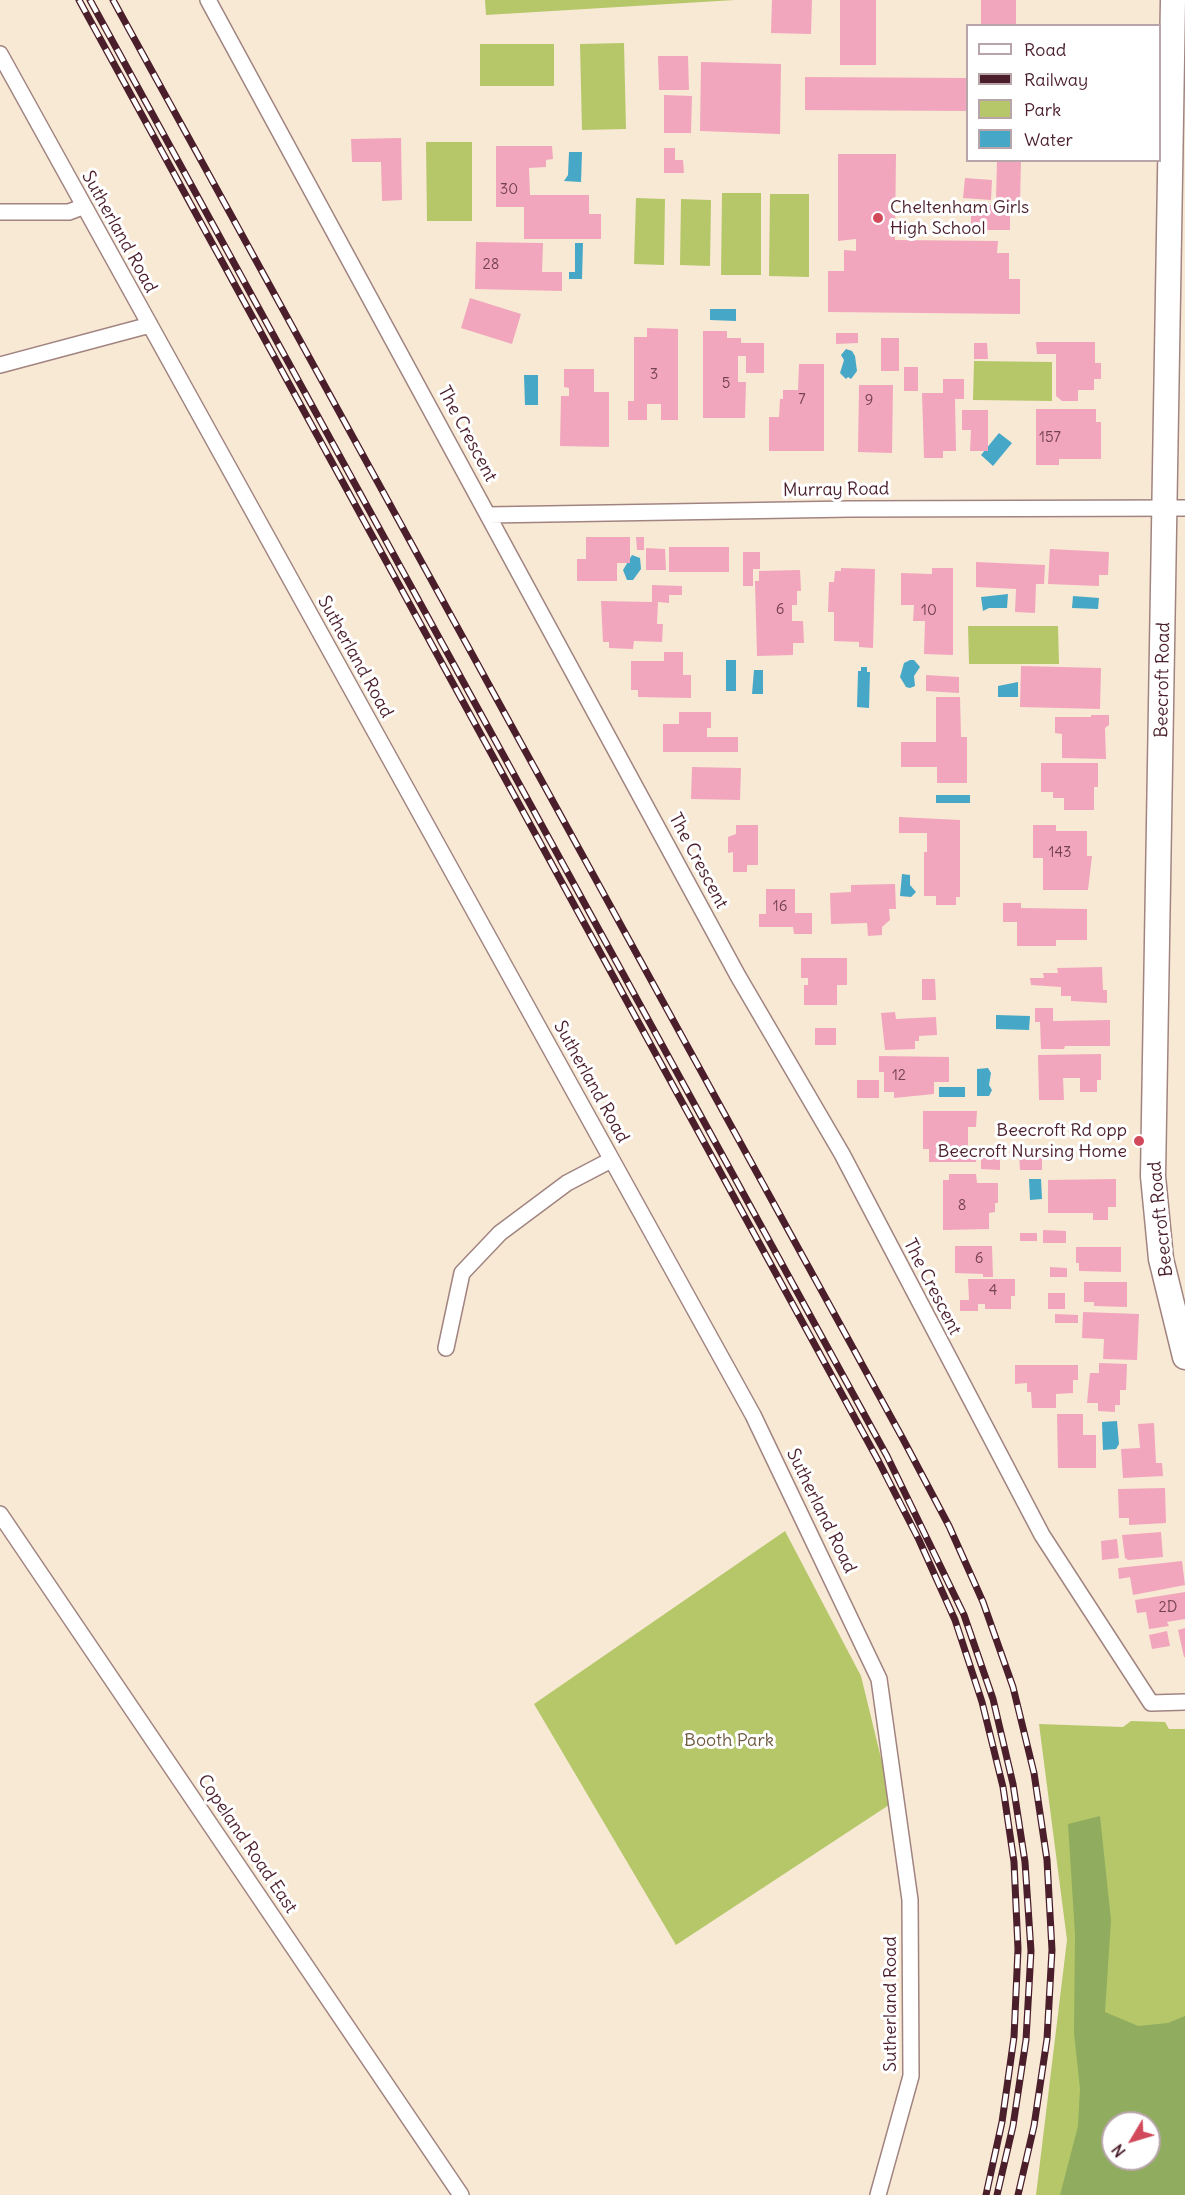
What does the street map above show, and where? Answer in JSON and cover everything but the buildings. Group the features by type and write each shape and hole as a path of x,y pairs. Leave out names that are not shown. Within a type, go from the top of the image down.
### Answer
{"main road":[{"name":"Beecroft Road","path":"1173,0 1176,508 1153,1176 1161,1260 1185,1356"}],"street":[{"name":"The Crescent","path":"208,0 738,976 842,1154 1042,1535 1152,1703 1185,1702"},
{"name":"Sutherland Road","path":"0,54 82,207 150,325 753,1415 879,1678 910,1900 911,2076 878,2195"},
{"path":"0,212 69,212 82,207"},
{"path":"0,365 150,325"},
{"name":"Murray Road","path":"488,515 851,509 1176,508"},
{"path":"446,1348 462,1273 500,1233 567,1184 611,1160"},
{"name":"Copeland Road East","path":"0,1514 461,2195"}],"green space":[{"path":"485,0 735,0 486,15"},
{"path":"624,43 626,129 582,130 580,44"},
{"path":"480,44 554,44 554,86 480,86"},
{"path":"426,142 472,142 472,221 427,221"},
{"path":"722,193 761,193 761,275 721,275"},
{"path":"770,194 809,194 809,277 769,276"},
{"path":"636,198 665,199 664,265 634,264"},
{"path":"681,199 711,200 710,266 680,265"},
{"path":"974,361 1052,362 1052,401 973,400"},
{"path":"968,626 1058,626 1059,664 969,664"},
{"name":"Booth Park","path":"785,1531 861,1676 892,1803 676,1945 534,1704"},
{"path":"1131,1721 1165,1722 1169,1729 1185,1729 1185,2195 1036,2195 1067,1940 1039,1724 1123,1727"},
{"path":"1100,1816 1111,1920 1105,2012 1138,2026 1168,2023 1185,2016 1185,2195 1060,2195 1078,2126 1080,2089 1074,2033 1075,1934 1068,1824"}],"water":[{"path":"569,152 582,152 581,182 564,181 568,175"},
{"path":"575,243 583,243 582,279 569,279 569,272 575,272"},
{"path":"710,309 736,309 736,321 710,320"},
{"path":"846,349 852,351 855,356 857,371 851,379 848,377 846,379 840,373 844,360 841,355"},
{"path":"524,375 538,375 538,405 525,405"},
{"path":"999,433 1012,443 993,466 981,455"},
{"path":"632,555 640,558 641,569 633,580 627,580 623,570"},
{"path":"1008,594 1007,608 989,608 983,611 981,597"},
{"path":"1073,596 1099,598 1098,609 1072,608"},
{"path":"726,660 736,660 736,691 726,691"},
{"path":"914,660 920,667 914,676 915,686 910,688 906,687 900,677 904,663"},
{"path":"861,667 867,667 867,672 870,672 869,708 857,707 858,671 861,671"},
{"path":"754,670 763,670 763,694 752,694"},
{"path":"1018,682 1018,697 998,697 998,686"},
{"path":"936,795 970,795 970,803 936,803"},
{"path":"902,874 910,875 910,885 916,892 911,897 900,896"},
{"path":"996,1015 1030,1016 1029,1030 996,1029"},
{"path":"988,1068 991,1073 989,1085 992,1090 989,1096 977,1096 977,1069"},
{"path":"939,1087 965,1087 965,1097 939,1097"},
{"path":"1029,1179 1041,1179 1042,1199 1030,1200"},
{"path":"1117,1421 1119,1444 1116,1449 1103,1450 1102,1422"}],"railway":[{"path":"79,0 879,1462 919,1540 955,1620 982,1702 1003,1787 1014,1862 1018,1949 1014,2037 1002,2122 986,2195"},
{"path":"90,0 887,1456 964,1615 993,1699 1013,1784 1025,1862 1031,1951 1026,2040 1013,2126 997,2195"},
{"path":"113,0 903,1439 949,1526 983,1602 1013,1687 1034,1773 1047,1860 1052,1950 1047,2039 1034,2126 1018,2195"}],"place":[{"name":"Cheltenham Girls High School","path":"878,218"},
{"name":"Beecroft Rd opp Beecroft Nursing Home","path":"1139,1141"}]}
